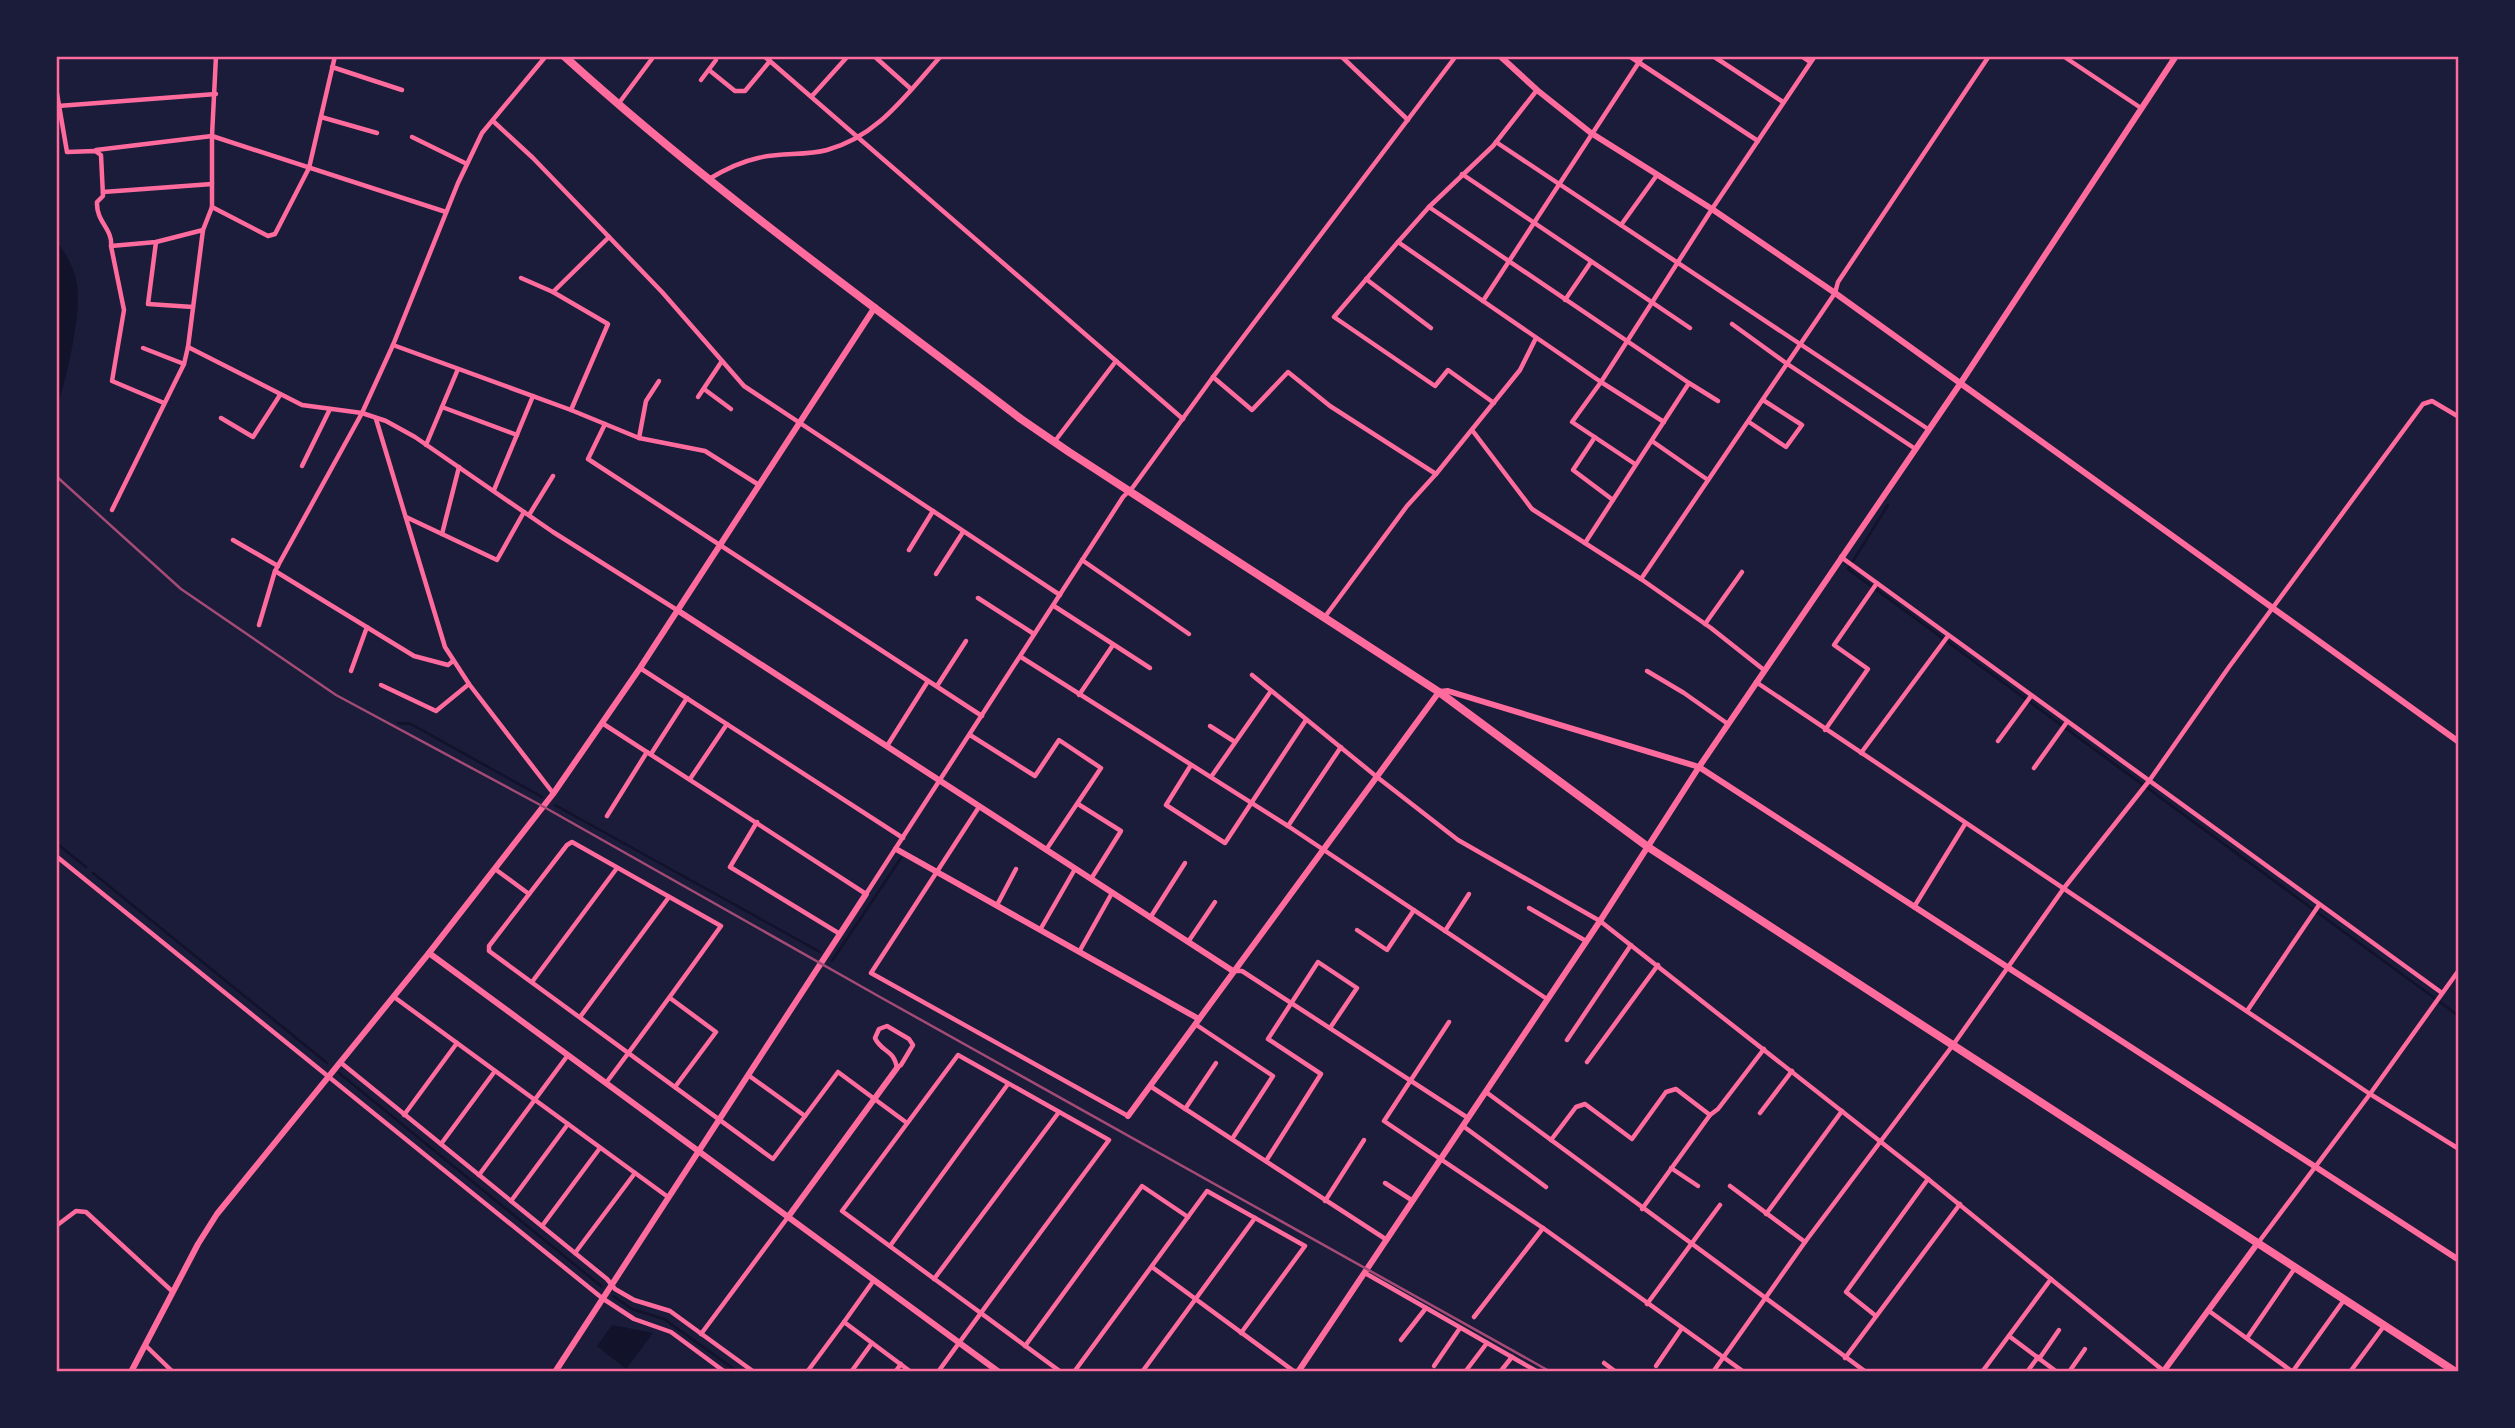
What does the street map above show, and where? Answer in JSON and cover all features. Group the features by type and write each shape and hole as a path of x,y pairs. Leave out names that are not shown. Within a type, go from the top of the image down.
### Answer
{"highway":[{"path":"564,56 617,105 708,180 1055,442 1439,692 1648,847 2384,1326 2444,1369 2456,1372"}],"street":[{"path":"112,510 184,364 203,230 212,207 216,56"},
{"path":"212,207 268,236 275,234 309,168 335,56"},
{"path":"260,625 277,568 362,414 482,133 546,56"},
{"path":"617,105 654,56"},
{"path":"764,56 1183,419"},
{"path":"812,96 848,56"},
{"path":"874,56 911,89"},
{"path":"708,180 723,170 759,157 827,150 859,136 888,116 941,56"},
{"path":"1341,56 1408,120"},
{"path":"555,1372 1128,491 1456,56"},
{"path":"1500,56 1591,133 1712,209 1835,293 2459,742"},
{"path":"1629,56 1758,141"},
{"path":"1483,301 1643,56"},
{"path":"1713,56 1783,102"},
{"path":"1801,56 1810,62"},
{"path":"1635,464 1572,422 1629,341 1712,209 1815,56"},
{"path":"1641,579 1835,293 1838,282 1989,56"},
{"path":"2063,56 2141,108"},
{"path":"1152,1267 1296,1372 1486,1093 1699,766 1960,384 2176,56"},
{"path":"701,80 716,60"},
{"path":"709,70 735,91 745,91 770,61"},
{"path":"332,66 402,90"},
{"path":"56,88 67,152 212,136 446,212"},
{"path":"1494,403 1448,370 1435,386 1334,317 1429,207 1496,142 1537,90"},
{"path":"58,106 216,94"},
{"path":"321,117 377,133"},
{"path":"493,121 533,158 662,292 744,387 1060,595"},
{"path":"412,137 467,164"},
{"path":"1496,142 1928,429"},
{"path":"95,150 101,155 103,192 97,202 97,213 112,238 111,246 124,310 112,381 164,403"},
{"path":"1462,174 1690,328"},
{"path":"1621,226 1657,174"},
{"path":"103,192 212,184"},
{"path":"1429,207 1717,401"},
{"path":"111,246 156,242 203,230"},
{"path":"553,292 610,237"},
{"path":"156,242 148,303 192,307"},
{"path":"1398,242 1601,382 1664,422"},
{"path":"1565,300 1591,262"},
{"path":"521,278 553,292 608,324 571,410"},
{"path":"1366,279 1431,328"},
{"path":"131,1372 198,1244 217,1214 554,794 640,668 875,307"},
{"path":"1732,324 1914,448"},
{"path":"1324,619 1407,506 1520,370 1536,338"},
{"path":"393,345 571,410 639,438 705,451 759,485"},
{"path":"188,346 302,405 362,414 386,421 426,445 1046,851 1233,971 1242,971 1468,1118"},
{"path":"144,348 184,364"},
{"path":"698,397 722,361"},
{"path":"1055,442 1116,361"},
{"path":"426,445 458,369"},
{"path":"1213,377 1252,410 1289,372 1331,406 1436,474"},
{"path":"639,438 646,401 659,381"},
{"path":"1585,542 1689,383"},
{"path":"704,389 731,409"},
{"path":"221,418 253,437 280,395"},
{"path":"494,491 533,396"},
{"path":"1749,422 1786,447 1802,425 1763,400"},
{"path":"1713,1372 1805,1242 1953,1045 2064,888 2148,782 2423,404 2431,401 2459,417"},
{"path":"442,407 517,435"},
{"path":"302,466 330,409"},
{"path":"376,419 445,647 469,684 554,794"},
{"path":"605,424 588,459 982,716"},
{"path":"1472,430 1532,509 1641,579 1764,670"},
{"path":"1594,437 1573,470 1613,499"},
{"path":"1652,441 1708,480"},
{"path":"442,534 459,467"},
{"path":"405,517 497,560 553,476"},
{"path":"909,550 933,511"},
{"path":"936,573 963,532"},
{"path":"233,540 414,656 448,665 453,661"},
{"path":"1841,557 2441,995"},
{"path":"1082,560 1189,634"},
{"path":"1705,624 1742,572"},
{"path":"1825,730 1867,669 1834,645 1876,584"},
{"path":"978,598 1034,635"},
{"path":"1054,606 1150,668"},
{"path":"351,671 367,627"},
{"path":"1861,753 1947,636"},
{"path":"937,686 966,641"},
{"path":"1079,695 1113,645"},
{"path":"1021,657 1288,826 1548,999"},
{"path":"640,668 903,838"},
{"path":"1647,671 1728,724"},
{"path":"1252,675 1458,840 1600,921 1632,945 1960,1204 2164,1372 2459,970"},
{"path":"887,746 929,681"},
{"path":"1756,682 2370,1094 2458,1147"},
{"path":"381,685 436,711 469,684"},
{"path":"1211,777 1270,691"},
{"path":"979,807 871,973 1128,1116 1439,692 1448,691 1699,766 2459,1259"},
{"path":"1998,741 2031,696"},
{"path":"607,816 687,698"},
{"path":"1191,765 1166,805 1226,844 1306,720"},
{"path":"602,723 866,894"},
{"path":"2034,768 2067,723"},
{"path":"690,779 727,724"},
{"path":"1210,726 1235,742"},
{"path":"970,735 1035,776 1059,740 1101,768 1046,851"},
{"path":"1288,826 1341,747"},
{"path":"1078,804 1121,831 1091,879"},
{"path":"757,822 730,867 840,934"},
{"path":"1914,907 1965,824"},
{"path":"606,1083 628,1053 670,998 721,926 572,842 489,946 489,951 580,1017 628,1053 773,1159 838,1072 908,1123"},
{"path":"896,849 1197,1021 1273,1076 1232,1139"},
{"path":"56,856 602,1298 634,1319 671,1332 725,1372"},
{"path":"1150,918 1185,863"},
{"path":"532,982 617,867"},
{"path":"495,869 529,894"},
{"path":"997,905 1016,869"},
{"path":"1040,930 1075,869"},
{"path":"1079,952 1112,893"},
{"path":"1445,931 1469,894"},
{"path":"580,1017 669,897"},
{"path":"1188,942 1215,902"},
{"path":"2247,1012 2319,906"},
{"path":"1529,908 1586,941"},
{"path":"1357,930 1387,950 1414,910"},
{"path":"1567,1040 1632,945"},
{"path":"429,953 999,1372"},
{"path":"1266,1161 1321,1074 1268,1039 1318,962 1357,988 1330,1028"},
{"path":"1587,1062 1658,965"},
{"path":"393,996 668,1197"},
{"path":"670,998 716,1032 675,1087"},
{"path":"1449,1021 1384,1121 1543,1228 1744,1372"},
{"path":"701,1334 874,1098 901,1066 913,1045 909,1039 884,1026 876,1034 876,1041 892,1054 897,1068"},
{"path":"404,1115 457,1043"},
{"path":"1642,1209 1710,1115 1718,1110 1765,1049"},
{"path":"479,1175 568,1055"},
{"path":"937,1372 959,1343 981,1313 1109,1140 958,1055 842,1211 981,1313 1025,1346 1061,1372"},
{"path":"340,1061 611,1284 634,1300 670,1311 754,1372"},
{"path":"1185,1109 1216,1063"},
{"path":"1760,1113 1792,1070"},
{"path":"441,1144 495,1071"},
{"path":"748,1075 805,1116"},
{"path":"890,1246 1008,1084"},
{"path":"1150,1086 1387,1240"},
{"path":"1551,1140 1576,1107 1585,1104 1632,1139 1666,1092 1676,1089 1710,1115"},
{"path":"1486,1093 1866,1372"},
{"path":"1766,1214 1842,1111"},
{"path":"934,1279 1059,1112"},
{"path":"511,1201 568,1124"},
{"path":"1463,1125 1546,1187"},
{"path":"1325,1201 1364,1140"},
{"path":"542,1226 600,1148"},
{"path":"1671,1168 1699,1186"},
{"path":"575,1253 635,1173"},
{"path":"1876,1316 1846,1292 1928,1179"},
{"path":"1385,1183 1413,1201"},
{"path":"1025,1346 1142,1186 1188,1217"},
{"path":"1730,1186 1805,1242"},
{"path":"1074,1372 1207,1191 1305,1246 1241,1333"},
{"path":"1845,1358 1960,1204"},
{"path":"1647,1304 1720,1205"},
{"path":"56,1226 76,1211 86,1212 173,1292"},
{"path":"1142,1372 1255,1218"},
{"path":"1474,1317 1543,1228"},
{"path":"2247,1338 2295,1268"},
{"path":"1365,1273 1538,1372"},
{"path":"1982,1372 2051,1279"},
{"path":"807,1372 874,1280"},
{"path":"2209,1311 2293,1372 2344,1300"},
{"path":"1401,1340 1426,1308"},
{"path":"844,1322 911,1372"},
{"path":"2350,1372 2384,1326"},
{"path":"1434,1366 1460,1328"},
{"path":"1656,1366 1682,1328"},
{"path":"2027,1372 2059,1330"},
{"path":"2008,1336 2057,1372"},
{"path":"850,1372 872,1343"},
{"path":"1465,1372 1487,1343"},
{"path":"145,1345 173,1372"},
{"path":"2069,1372 2085,1349"},
{"path":"1500,1372 1512,1357"},
{"path":"1604,1363 1616,1372"},
{"path":"895,1372 901,1364"}],"shaded area":[{"path":"56,240 72,266 78,296 72,347 56,410"},
{"path":"612,1325 653,1333 626,1369 597,1346"}],"waterway":[{"path":"1888,505 1848,569 2459,1016"},
{"path":"398,723 411,724 542,797"},
{"path":"555,805 820,952"},
{"path":"56,843 86,867"},
{"path":"832,961 901,858"},
{"path":"93,873 327,1063"},
{"path":"339,1073 601,1286"},
{"path":"613,1296 632,1309 664,1319 738,1372"}],"railway":[{"path":"56,476 181,589 336,695 544,807 1551,1372"}]}
